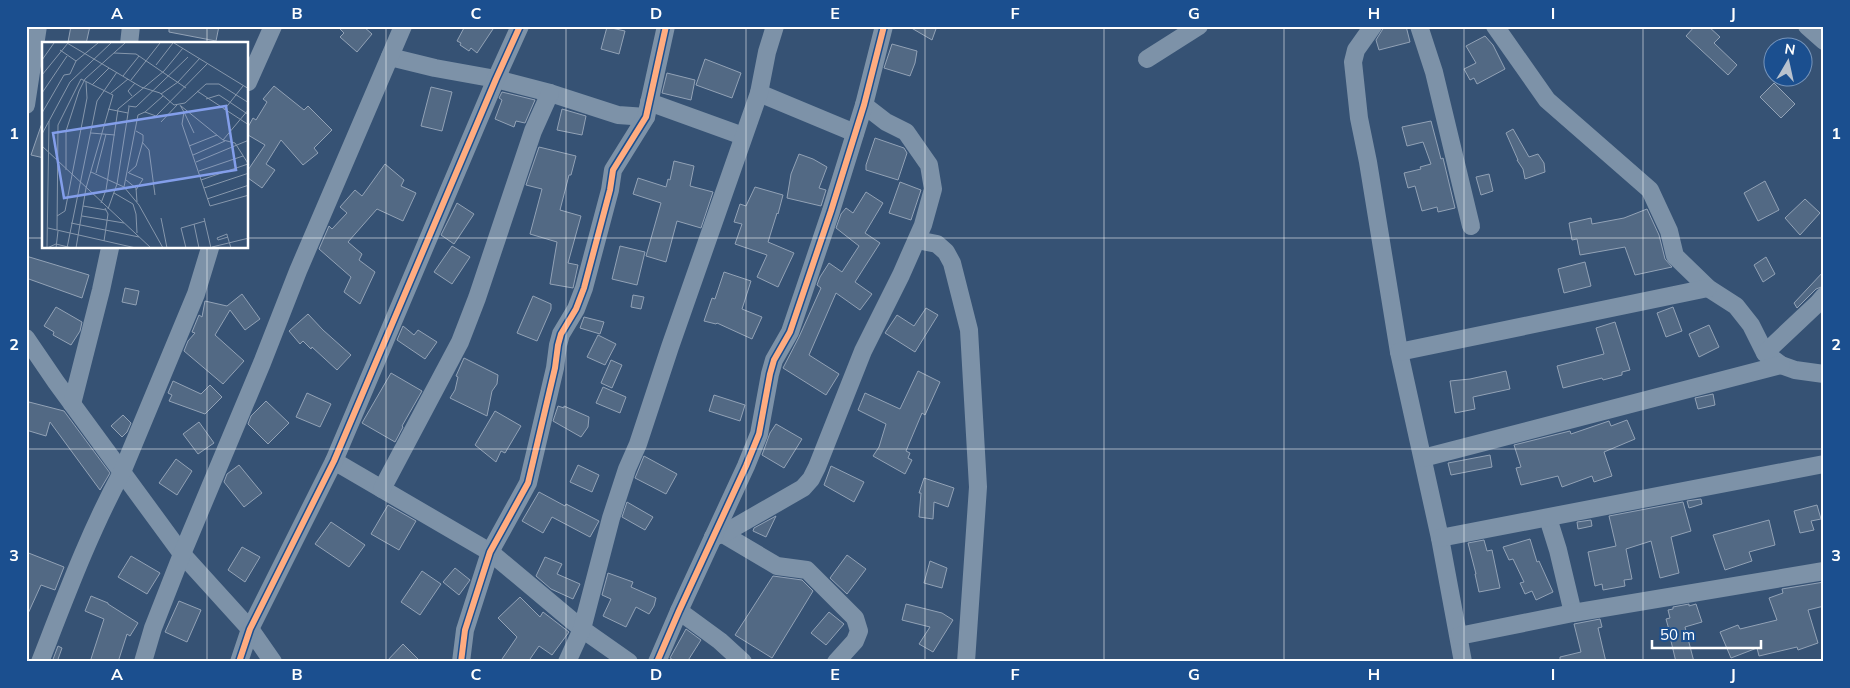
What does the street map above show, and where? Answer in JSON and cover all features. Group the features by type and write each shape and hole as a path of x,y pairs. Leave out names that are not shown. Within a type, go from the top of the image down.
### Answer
{"street":[{"path":"26,105 38,26"},
{"path":"129,42 131,26"},
{"path":"249,80 273,26"},
{"path":"143,662 153,628 182,554 262,363 298,271 403,26"},
{"path":"239,662 250,629 334,461 520,26"},
{"path":"461,662 465,630 490,552 528,483 561,334 576,309 584,288 610,190 613,170 648,110 666,26"},
{"path":"567,662 582,629 589,594 627,469 638,444 759,94 766,52 775,26"},
{"path":"657,662 678,611 718,535 759,434 774,360 790,332 831,211 864,105 884,26"},
{"path":"1147,59 1199,26"},
{"path":"1372,26 1356,50 1353,62 1360,118 1399,352 1440,538 1459,636 1462,662"},
{"path":"1419,26 1434,72 1472,226"},
{"path":"1495,26 1547,100 1650,190 1669,231 1674,256 1708,288 1736,306 1751,325 1765,353 1781,365 1795,370 1824,374"},
{"path":"390,57 435,68 496,79 550,93 618,115 648,110 743,136"},
{"path":"382,489 460,342 477,298 533,131 550,93"},
{"path":"759,94 855,133"},
{"path":"718,535 803,488 810,479 817,467 864,351 901,275 925,218 933,190 929,165 906,132 886,122 864,105"},
{"path":"917,240 937,244 946,252 952,264 969,330 978,487 966,662"},
{"path":"72,404 102,290 110,249"},
{"path":"40,662 74,574 107,499 122,472 196,294 210,249"},
{"path":"1399,352 1708,288"},
{"path":"1765,353 1824,296"},
{"path":"26,338 182,554 250,629 273,662"},
{"path":"1423,458 1781,365"},
{"path":"334,461 490,552 582,629 629,662"},
{"path":"1440,538 1824,464"},
{"path":"1548,518 1558,550 1573,613"},
{"path":"718,535 777,566 807,570 855,618 859,631 855,640 836,662"},
{"path":"1459,636 1573,613 1824,571"},
{"path":"678,611 720,641 743,662"}],"building":[{"path":"71,26 90,26 86,42 68,42"},
{"path":"169,26 219,26 216,41 169,32"},
{"path":"337,26 363,26 372,34 357,52 340,37 344,33"},
{"path":"465,26 495,26 477,53 471,48 469,51 457,41"},
{"path":"908,26 937,26 932,40"},
{"path":"1406,26 1410,42 1379,50 1376,40 1384,27"},
{"path":"1695,26 1708,26 1720,37 1714,43 1737,65 1728,75 1686,36"},
{"path":"607,27 625,31 619,54 601,49"},
{"path":"1485,36 1493,45 1505,69 1477,84 1474,78 1470,80 1464,69 1476,63 1466,46"},
{"path":"892,44 917,51 910,76 884,68"},
{"path":"705,59 741,73 732,98 696,85"},
{"path":"667,73 695,80 691,100 662,93"},
{"path":"274,86 304,110 308,106 332,130 314,148 318,153 303,165 281,140 266,164 275,170 262,188 249,179 249,169 265,145 249,136 249,125 253,118 256,120 267,102 263,99"},
{"path":"431,87 452,92 442,131 421,126"},
{"path":"1769,88 1779,88 1795,104 1781,118 1760,97"},
{"path":"502,92 535,100 525,123 516,121 514,127 495,119 502,100 499,98"},
{"path":"562,109 586,116 582,135 557,130"},
{"path":"1431,121 1441,159 1443,158 1455,208 1438,212 1437,207 1422,211 1415,186 1408,188 1404,173 1421,169 1420,167 1431,164 1423,142 1407,146 1402,127"},
{"path":"42,123 42,158 31,155"},
{"path":"1513,129 1529,157 1538,154 1544,163 1545,172 1525,179 1523,169 1517,160 1506,133"},
{"path":"875,138 904,148 907,153 898,180 866,170"},
{"path":"539,147 576,156 560,210 581,216 568,263 578,265 573,288 550,284 557,242 530,234 542,189 526,185"},
{"path":"799,154 827,167 819,188 826,190 821,206 787,198 791,174"},
{"path":"674,161 694,166 690,186 713,192 701,228 677,221 666,262 646,256 661,203 633,194 638,178 666,187 668,179 670,180"},
{"path":"385,164 404,180 401,186 416,193 403,221 377,209 348,242 362,254 359,260 375,272 360,304 344,292 351,277 319,249 329,226 332,229 347,213 340,207 355,190 362,196"},
{"path":"1489,174 1493,191 1481,195 1476,177"},
{"path":"1765,181 1779,210 1758,221 1744,193"},
{"path":"900,182 921,190 911,220 889,213"},
{"path":"755,187 783,195 768,242 794,253 778,287 757,277 767,255 735,244 742,224 734,222 740,204 746,206"},
{"path":"866,192 883,203 865,233 880,243 855,282 872,294 860,310 836,293 809,355 839,374 826,395 783,368 821,288 817,285 820,277 829,263 842,272 859,246 836,228 841,214 846,208 853,213"},
{"path":"1805,199 1820,213 1800,235 1785,218"},
{"path":"457,203 474,214 454,244 441,235"},
{"path":"1647,209 1659,235 1665,259 1672,267 1635,275 1625,247 1580,255 1577,239 1572,240 1569,223 1591,218 1592,224 1624,218"},
{"path":"452,246 470,257 452,284 434,272"},
{"path":"620,246 645,252 637,285 612,279"},
{"path":"26,256 89,275 82,298 26,278"},
{"path":"1766,257 1775,274 1763,282 1754,265"},
{"path":"1585,262 1591,286 1564,293 1558,269"},
{"path":"1824,271 1824,286 1816,289 1797,308 1794,303"},
{"path":"724,272 751,281 742,309 762,317 752,339 717,323 704,321 712,298 715,299"},
{"path":"125,288 139,291 136,305 122,302"},
{"path":"242,294 260,319 245,330 230,310 215,335 244,361 223,384 184,351 188,341 195,333 192,332 199,315 202,317 205,301 227,306"},
{"path":"633,295 644,297 641,309 631,307"},
{"path":"533,296 551,304 551,309 537,341 517,333"},
{"path":"56,307 82,322 80,331 71,345 53,335 54,332 44,326"},
{"path":"1673,307 1682,331 1666,337 1657,313"},
{"path":"926,308 938,315 915,352 885,333 897,315 914,326"},
{"path":"308,314 351,355 337,370 312,347 311,349 303,341 300,344 289,331"},
{"path":"584,317 604,322 600,334 580,328"},
{"path":"1615,322 1630,370 1622,372 1622,375 1563,388 1557,366 1604,354 1596,328"},
{"path":"1709,325 1719,347 1699,357 1689,334"},
{"path":"403,326 414,335 418,330 437,342 425,359 397,340"},
{"path":"598,335 616,344 605,365 587,357"},
{"path":"464,358 498,375 497,384 492,391 487,416 450,398 455,390 458,377 456,376"},
{"path":"611,360 622,365 612,388 601,383"},
{"path":"918,371 940,382 925,415 922,413 906,451 910,453 908,458 912,460 905,474 873,456 879,447 886,424 858,410 865,393 900,409"},
{"path":"1506,371 1510,389 1473,397 1475,409 1455,413 1450,381 1470,379"},
{"path":"391,373 422,391 395,442 362,423"},
{"path":"173,381 201,394 210,385 222,397 205,414 169,401 172,395 168,393"},
{"path":"603,387 626,397 620,413 596,403"},
{"path":"307,393 331,404 320,427 296,417"},
{"path":"1713,394 1715,405 1698,409 1695,398"},
{"path":"714,395 745,405 740,421 709,411"},
{"path":"266,401 289,423 268,444 248,424 251,416"},
{"path":"29,402 64,411 110,473 100,490 50,422 46,436 26,430 26,413"},
{"path":"558,406 564,408 564,406 589,417 588,427 581,437 553,421"},
{"path":"495,411 521,426 505,453 501,451 496,462 475,445"},
{"path":"123,415 131,423 127,432 122,437 111,426"},
{"path":"1627,420 1635,439 1604,452 1612,476 1594,482 1592,476 1562,487 1558,476 1521,485 1516,468 1521,467 1514,445 1570,431 1571,434 1609,421 1611,426"},
{"path":"199,422 214,443 198,454 183,434"},
{"path":"776,424 802,439 784,468 762,455 770,433"},
{"path":"1490,455 1492,467 1451,475 1448,463"},
{"path":"644,456 677,474 666,494 635,478"},
{"path":"176,459 192,471 177,495 159,483"},
{"path":"239,465 262,493 244,507 224,482 227,474"},
{"path":"578,465 599,475 592,492 570,482"},
{"path":"831,466 864,482 854,502 824,485"},
{"path":"924,478 954,488 948,507 934,502 933,519 919,517 921,493 919,493"},
{"path":"539,492 599,521 590,537 552,517 543,533 522,521"},
{"path":"1701,499 1702,504 1689,508 1687,501"},
{"path":"627,502 653,517 645,530 622,517"},
{"path":"1683,502 1691,531 1671,537 1679,573 1660,578 1651,541 1626,549 1632,579 1624,580 1625,586 1603,590 1602,584 1595,586 1588,552 1616,546 1609,516"},
{"path":"388,505 416,521 399,550 371,534"},
{"path":"1817,505 1821,519 1811,521 1814,530 1800,533 1794,511"},
{"path":"776,516 766,537 753,531 754,528"},
{"path":"1591,520 1592,526 1578,529 1577,522"},
{"path":"1769,520 1775,545 1749,552 1752,561 1725,570 1713,535"},
{"path":"331,522 365,545 349,567 315,544"},
{"path":"1530,539 1537,562 1539,561 1553,592 1536,600 1532,591 1525,594 1520,583 1524,582 1513,559 1509,560 1503,547"},
{"path":"1484,540 1487,551 1492,550 1500,588 1479,592 1468,543"},
{"path":"242,547 260,557 245,582 228,570"},
{"path":"26,552 64,567 55,590 41,585 26,618"},
{"path":"847,555 866,569 847,594 830,578"},
{"path":"131,556 160,573 147,594 118,577"},
{"path":"545,557 562,564 557,574 580,584 573,599 551,589 536,576"},
{"path":"930,561 947,568 942,588 924,583"},
{"path":"455,568 470,580 459,595 443,582"},
{"path":"422,571 441,584 420,615 401,602"},
{"path":"608,573 633,582 631,587 656,598 649,614 636,607 626,627 603,616 611,599 602,595"},
{"path":"773,576 802,580 813,591 772,658 735,635"},
{"path":"1824,582 1824,606 1808,610 1818,643 1798,650 1797,647 1759,656 1757,648 1731,658 1720,632 1738,625 1740,629 1777,620 1769,598 1783,593 1782,589"},
{"path":"91,596 108,603 138,623 130,636 127,634 118,662 90,662 104,619 85,611"},
{"path":"520,597 540,617 543,612 569,632 552,655 539,646 528,662 500,662 517,637 498,618"},
{"path":"179,601 201,610 187,642 165,632"},
{"path":"906,604 942,613 953,620 933,652 919,644 930,627 902,620"},
{"path":"1689,604 1689,606 1696,604 1702,622 1685,627 1694,662 1676,662 1666,619 1670,618 1668,610 1673,609 1673,607"},
{"path":"829,612 844,624 826,645 811,633"},
{"path":"1600,619 1602,627 1598,628 1606,662 1560,662 1560,657 1581,652 1574,624"},
{"path":"686,629 701,640 687,662 677,662 670,658"},
{"path":"403,644 421,662 386,662"},
{"path":"58,646 62,648 57,662 52,662"}],"cycle path":[{"path":"239,662 250,629 334,461 520,26"},
{"path":"461,662 465,630 490,552 528,483 555,368 558,345 561,334 576,309 584,288 610,190 613,170 646,117 666,26"},
{"path":"657,662 759,434 774,360 790,332 831,211 864,105 884,26"}]}
